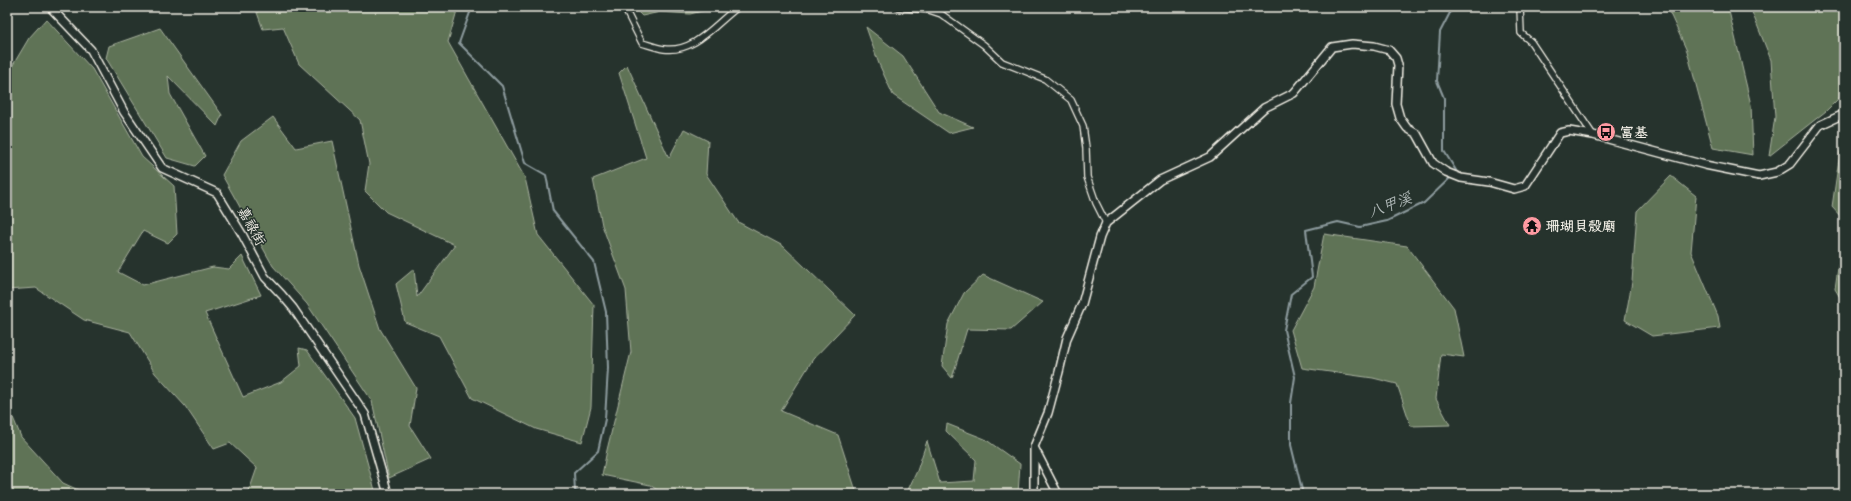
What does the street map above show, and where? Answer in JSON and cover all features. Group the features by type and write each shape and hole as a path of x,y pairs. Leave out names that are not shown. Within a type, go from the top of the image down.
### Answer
{"street":[{"name":"嘉祿街","path":"50,7 91,50 124,112 162,168 217,193 242,234 265,277 293,308 366,414 388,494"},
{"path":"624,7 642,43 665,49 689,45 702,38 738,7"},
{"path":"898,7 929,10 940,14 984,45 1002,62 1045,79 1071,100 1082,126 1086,148 1087,177 1096,203 1106,223"},
{"path":"940,7 940,14"},
{"path":"1520,7 1521,33 1531,42 1594,135"},
{"path":"1034,494 1034,447 1048,413 1060,372 1067,338 1082,304 1100,237 1106,223 1160,180 1210,157 1264,108 1294,93 1332,47 1352,44 1374,46 1389,50 1396,58 1398,65 1396,104 1400,118 1407,128 1417,134 1433,163 1458,177 1489,182 1514,189 1526,186 1560,134 1569,131 1594,135 1705,166 1759,176 1777,172 1790,164 1820,125 1844,114"},
{"path":"1034,447 1058,494"}],"green space":[{"path":"255,7 458,7 448,42 525,178 538,235 594,305 591,407 582,442 536,429 472,398 439,336 405,322 396,284 414,269 417,297 455,245 386,212 365,191 369,164 360,120 299,64 283,27 263,29"},
{"path":"633,7 718,7 690,14 660,12 642,16"},
{"path":"1667,7 1728,7 1751,105 1753,155 1713,148 1687,51"},
{"path":"1750,7 1844,7 1844,93 1826,111 1769,156 1775,117 1771,60"},
{"path":"46,19 92,69 142,157 174,186 177,234 168,243 143,231 118,272 143,285 213,267 229,269 242,256 261,295 205,313 243,397 281,382 301,366 299,348 307,350 355,418 376,494 248,494 257,468 230,443 214,449 185,406 155,373 130,332 84,320 36,288 7,290 7,75 29,38"},
{"path":"866,27 903,56 939,112 973,127 949,133 893,95 879,64"},
{"path":"160,28 222,115 217,126 168,76 170,94 205,156 195,166 167,158 106,58 109,46"},
{"path":"627,65 669,158 684,129 708,141 706,174 738,222 783,246 855,315 813,359 781,411 838,435 857,494 663,494 650,485 602,475 631,352 626,290 602,225 593,179 646,158 619,73"},
{"path":"273,117 296,148 332,141 359,265 380,329 416,388 410,426 431,459 389,478 372,401 307,304 273,266 222,175 241,141"},
{"path":"1844,141 1844,304 1835,289 1843,232 1842,218 1832,207 1840,152"},
{"path":"1671,176 1696,196 1691,252 1718,316 1720,328 1652,336 1625,320 1632,282 1637,211"},
{"path":"1324,234 1407,246 1454,308 1464,357 1441,354 1436,399 1450,425 1411,426 1397,384 1373,378 1302,368 1291,330 1314,287"},
{"path":"983,275 1043,302 1011,330 967,329 952,378 942,366 948,324 964,293"},
{"path":"7,403 21,437 63,483 87,494 7,494"},
{"path":"947,424 985,439 1020,464 1018,494 906,494 917,471 927,441 940,483 974,481 976,460 946,431"}],"waterway":[{"path":"472,7 459,43 502,86 525,163 546,175 553,211 594,262 606,312 608,368 605,419 598,451 574,473 575,491 587,494"},
{"name":"八甲溪","path":"1453,7 1440,32 1437,81 1444,98 1444,151 1457,172 1455,173"},
{"name":"八甲溪","path":"1300,494 1302,490 1291,445 1291,403 1295,377 1284,330 1291,294 1312,277 1306,230 1338,222 1360,227 1387,221 1424,203 1452,176"},
{"path":"593,494 631,491 633,494"}],"place":[{"name":"富基","path":"1606,132"},
{"name":"珊瑚貝殼廟","path":"1532,226"}]}
